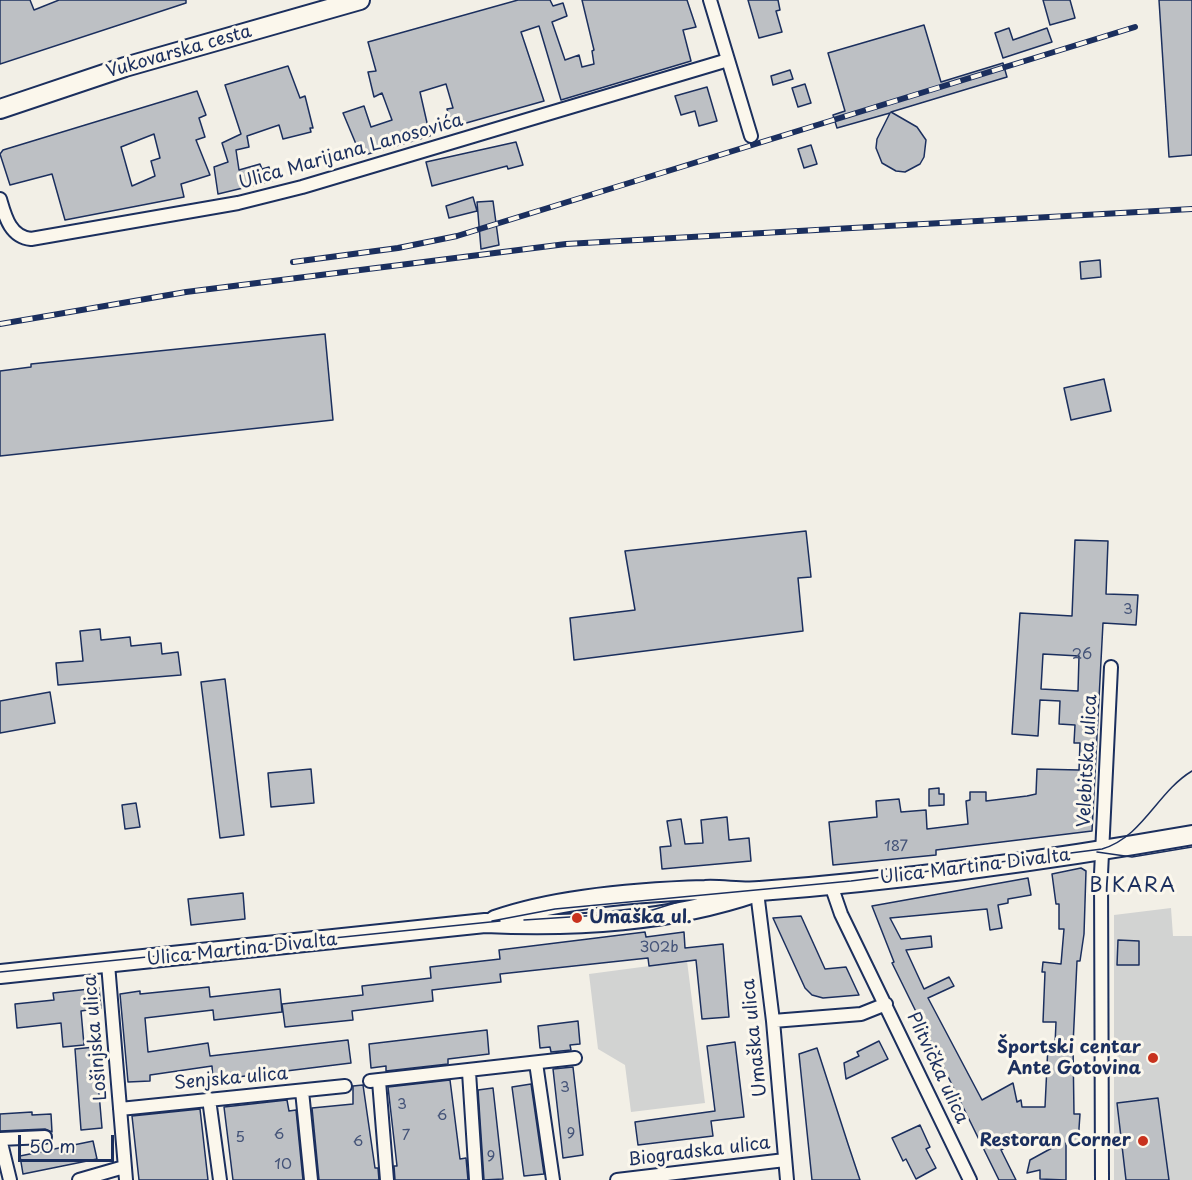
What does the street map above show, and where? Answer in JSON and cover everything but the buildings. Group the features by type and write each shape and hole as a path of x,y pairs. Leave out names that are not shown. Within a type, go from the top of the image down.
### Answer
{"street":[{"name":"Vukovarska cesta","path":"0,109 125,67 360,0"},
{"path":"710,0 751,136"},
{"name":"Ulica Marijana Lanosovića","path":"0,199 13,231 21,238 31,239 238,203 302,188 728,60"},
{"name":"Velebitska ulica","path":"1102,1180 1102,851 1111,667"},
{"name":"Ulica Martina Divalta","path":"0,974 485,923 533,908 559,903 687,891 757,892 831,885 1102,851 1192,835"},
{"name":"Plitvička ulica","path":"831,885 841,914 970,1180"},
{"name":"Umaška ulica","path":"757,892 773,1021 787,1180"},
{"name":"Lošinjska ulica","path":"108,964 125,1174"},
{"name":"Plitvička ulica","path":"773,1021 861,1014 886,1004"},
{"path":"387,1180 374,1081 469,1072 575,1058"},
{"path":"537,1063 553,1180"},
{"path":"469,1072 476,1180"},
{"name":"Senjska ulica","path":"120,1109 345,1086"},
{"path":"302,1090 310,1180"},
{"path":"209,1099 220,1180"},
{"path":"10,1180 0,1139 45,1137"},
{"name":"Biogradska ulica","path":"617,1180 785,1160"},
{"path":"80,1180 125,1174"}],"shaded area":[{"name":"Športski centar Ante Gotovina","path":"1171,908 1173,936 1192,936 1192,1180 1114,1180 1114,915"},
{"path":"687,961 705,1103 631,1112 625,1065 598,1049 589,974"}],"tram line":[{"path":"492,921 555,909 851,881 1102,849 1128,835 1169,790 1192,771"},
{"path":"1097,852 1132,857 1192,847"},
{"path":"524,920 646,912 678,902"},
{"path":"0,972 500,921"}],"railway":[{"path":"293,262 398,248 457,236 1135,27"},
{"path":"0,324 186,292 566,244 1192,209"}],"place":[{"name":"Umaška ul.","path":"577,918"},
{"name":"Športski centar Ante Gotovina","path":"1153,1058"},
{"name":"Restoran Corner","path":"1143,1141"}],"district":[{"name":"BIKARA","path":"1133,886"}]}
